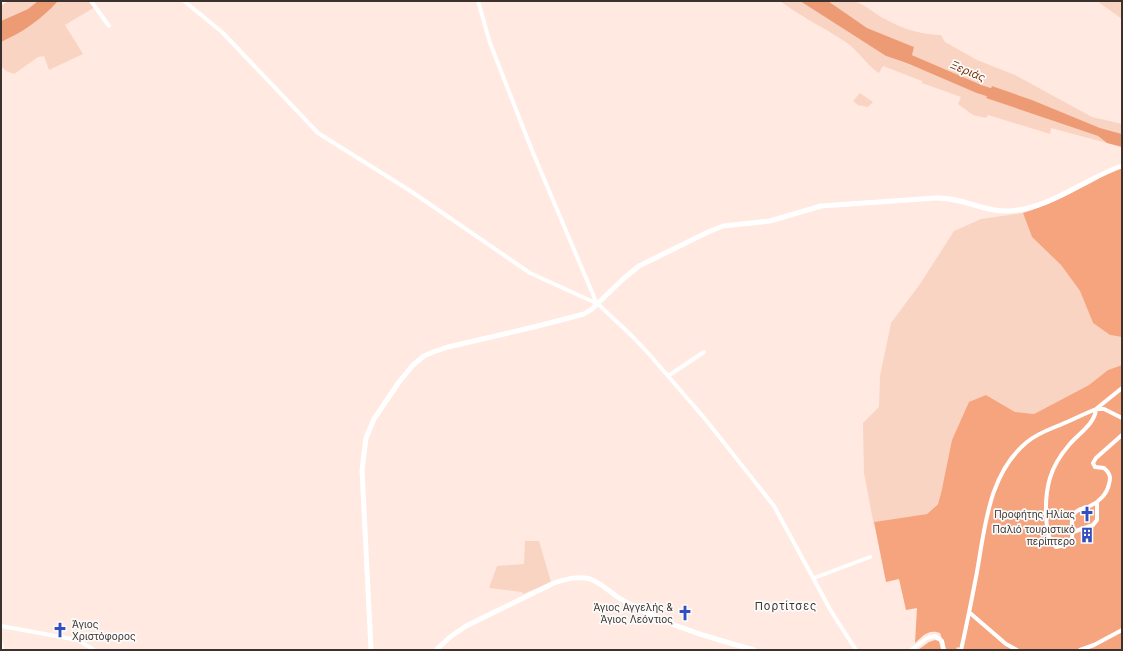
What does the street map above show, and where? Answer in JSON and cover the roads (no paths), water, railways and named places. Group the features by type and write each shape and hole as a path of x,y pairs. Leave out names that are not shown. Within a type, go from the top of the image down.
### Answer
{"street":[{"path":"1,3 5,1"},
{"path":"91,1 109,26"},
{"path":"184,1 227,36 318,133 412,192 530,273 598,304 633,337 706,420 774,506 832,611 856,650"},
{"path":"478,1 490,43 531,148 598,304"},
{"path":"371,650 362,470 366,438 374,419 404,376 413,365 428,354 448,347 579,316 598,304 618,283 639,266 720,227 770,221 822,206 936,198 951,198 992,210 1018,210 1054,199 1103,173 1122,166"},
{"path":"668,376 704,352"},
{"path":"961,650 970,614 986,520 994,489 1003,470 1026,442 1041,432 1059,426 1096,409 1122,388"},
{"path":"1096,409 1104,409 1122,418"},
{"path":"1096,409 1093,419 1068,446 1049,477 1046,493 1047,531 1052,543 1056,547 1062,546 1070,541 1073,532 1071,524 1073,515 1079,509 1089,507 1097,502 1107,492 1110,476 1104,468 1095,468 1094,463 1096,458 1122,435"},
{"path":"1073,532 1093,524 1097,520 1097,502"},
{"path":"814,578 870,557"},
{"path":"436,650 450,637 466,626 554,583 570,578 582,578 592,580 626,602 661,620 715,639 754,650"},
{"path":"970,614 1006,644 1017,650"},
{"path":"1,626 78,640 94,650"},
{"path":"1080,650 1094,645 1122,630"},
{"path":"911,650 927,638 935,636 942,641 944,650"},
{"path":"1,643 2,650"}],"waterway":[{"name":"Ξεριάς","path":"900,55 979,89 1001,96"}],"place":[{"name":"Προφήτης Ηλίας","path":"1087,514"},
{"name":"Παλιό τουριστικό περίπτερο","path":"1087,535"},
{"name":"Άγιος Αγγελής & Άγιος Λεόντιος","path":"685,613"},
{"name":"Άγιος Χριστόφορος","path":"60,630"}],"district":[{"name":"Πορτίτσες","path":"786,606"}]}
